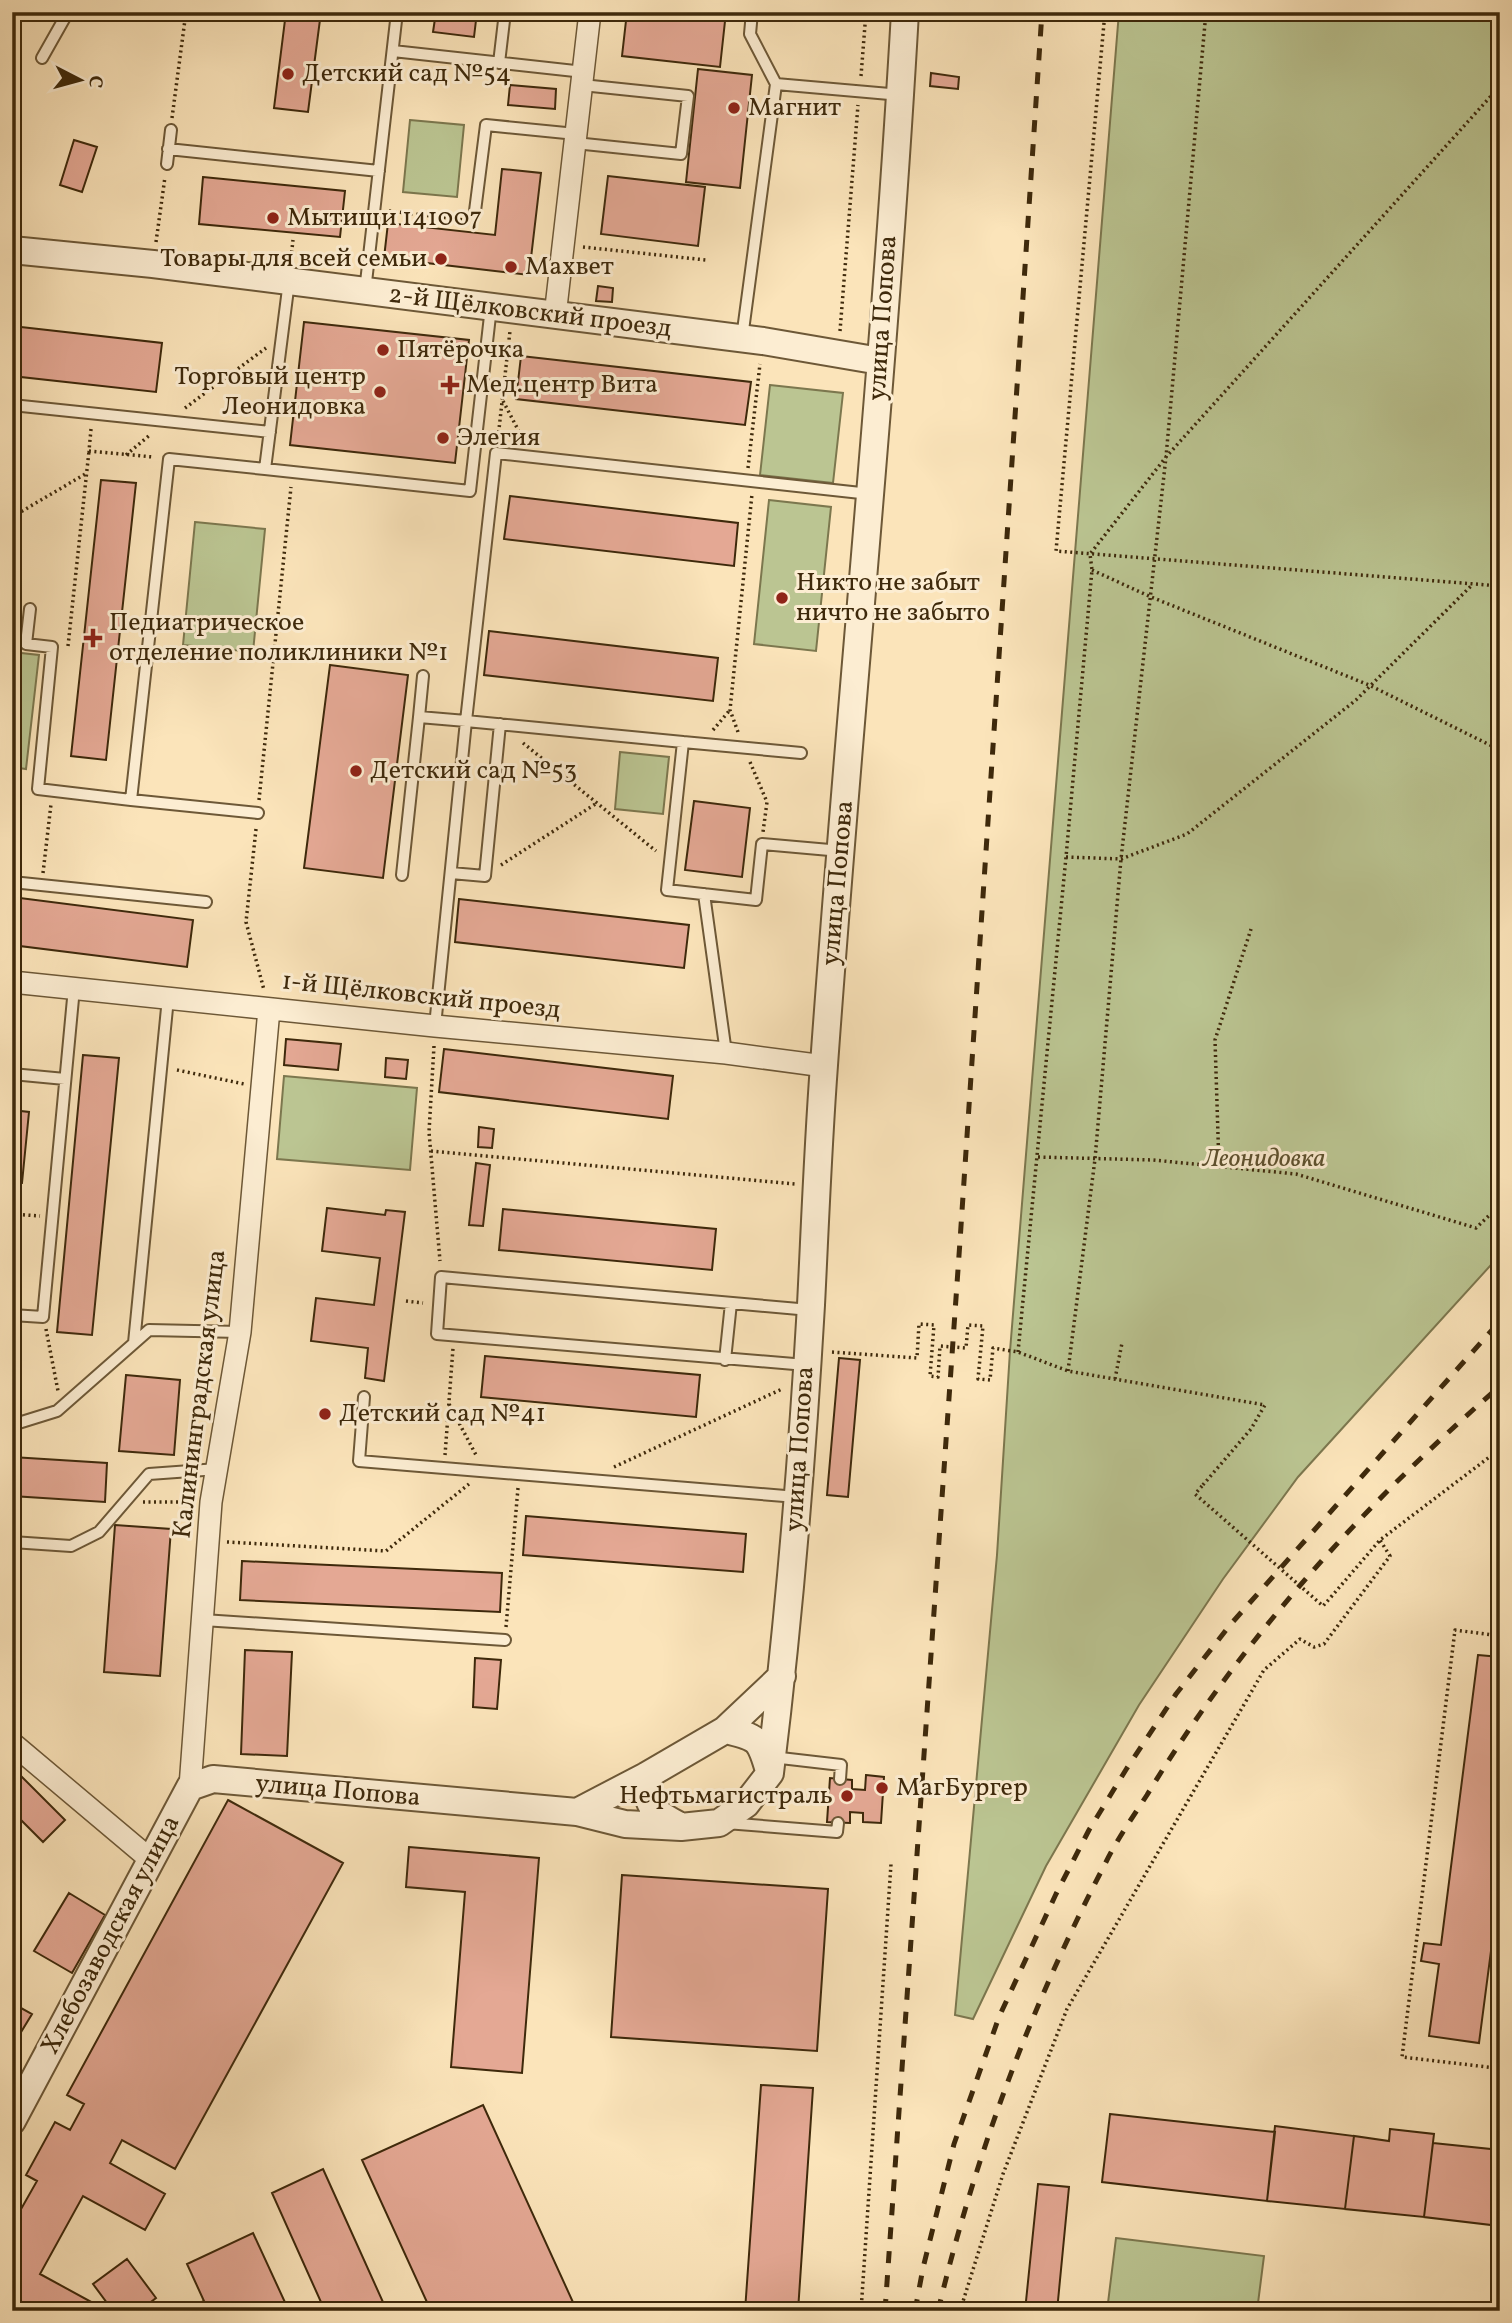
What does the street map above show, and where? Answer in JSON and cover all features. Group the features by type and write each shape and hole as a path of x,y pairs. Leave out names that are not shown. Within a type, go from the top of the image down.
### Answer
{"street":[{"path":"555,316 590,12"},
{"name":"улица Попова","path":"771,1765 782,1676 797,1497 824,1066 901,95 905,12"},
{"name":"2-й Щёлковский проезд","path":"12,250 153,264 742,338 880,361"},
{"name":"1-й Щёлковский проезд","path":"12,982 726,1053 824,1066"},
{"name":"Калининградская улица","path":"190,1787 211,1502 240,1332 269,1009"},
{"path":"577,1812 725,1730 782,1676"},
{"path":"646,1776 646,1796 655,1814 681,1827 719,1823 746,1804 771,1765 762,1747 750,1735 725,1730"},
{"path":"12,1743 151,1860"},
{"name":"улица Попова","path":"190,1787 213,1779 577,1812 625,1824 681,1827"},
{"name":"Хлебозаводская улица","path":"12,2121 190,1787"}],"lane":[{"path":"42,58 68,12"},
{"path":"365,291 397,12"},
{"path":"499,63 505,12"},
{"path":"742,338 776,83 750,34 752,12"},
{"path":"393,51 499,63 688,96 681,154 486,125 475,211"},
{"path":"776,83 901,95"},
{"path":"167,164 171,130"},
{"path":"169,149 379,171"},
{"path":"265,469 289,281"},
{"path":"131,800 169,459 470,491 491,307"},
{"path":"12,405 270,432"},
{"path":"435,1026 496,453 870,494"},
{"path":"30,609 26,644 52,647 38,789 258,813"},
{"path":"402,875 424,676"},
{"path":"419,717 801,753"},
{"path":"451,873 485,876 500,724"},
{"path":"683,741 667,890 756,900 762,844 841,851"},
{"path":"12,882 206,902"},
{"path":"704,894 726,1053"},
{"path":"12,1315 43,1317 74,988"},
{"path":"134,1343 168,998"},
{"path":"12,1074 65,1079"},
{"path":"806,1366 437,1334 441,1277 810,1310"},
{"path":"725,1360 731,1303"},
{"path":"12,1425 57,1411 149,1330 240,1332"},
{"path":"364,1396 359,1461 797,1497"},
{"path":"12,1542 71,1546 99,1532 149,1474 218,1469"},
{"path":"203,1620 505,1640"},
{"path":"771,1765 841,1765 840,1779"},
{"path":"719,1823 837,1832 838,1823"}],"path":[{"path":"171,130 186,12"},
{"path":"838,354 866,12"},
{"path":"1105,12 1056,551 1500,586"},
{"path":"1068,1371 1095,1159 1121,859 1156,559 1206,12"},
{"path":"1018,1352 1066,857 1091,570 1090,554 1166,457 1500,86"},
{"path":"153,264 167,164"},
{"path":"375,210 474,221 475,211"},
{"path":"563,246 706,260"},
{"path":"496,453 511,329"},
{"path":"126,455 166,421 282,336"},
{"path":"760,362 730,710 766,802 762,844"},
{"path":"503,399 532,457"},
{"path":"67,653 92,414"},
{"path":"89,451 169,459"},
{"path":"269,1009 246,922 293,472"},
{"path":"12,517 87,473"},
{"path":"1091,570 1369,685 1500,750"},
{"path":"1066,857 1121,859 1187,834 1356,700 1473,584"},
{"path":"702,743 730,710"},
{"path":"500,724 670,862"},
{"path":"41,885 52,791"},
{"path":"485,876 597,803"},
{"path":"1219,1167 1216,1040 1251,929"},
{"path":"435,1026 429,1132 441,1277"},
{"path":"161,1066 263,1088"},
{"path":"431,1151 796,1184"},
{"path":"1038,1157 1153,1160 1296,1174 1476,1228 1500,1205"},
{"path":"12,1214 52,1217"},
{"path":"43,1317 61,1407"},
{"path":"832,1352 916,1358 919,1324 934,1325 930,1376 938,1377 940,1346 966,1348 968,1325 983,1326 978,1379 990,1380 993,1348 1018,1352 1068,1371 1265,1405 1251,1429 1195,1494 1323,1605 1380,1540 1500,1449"},
{"path":"443,1468 454,1335"},
{"path":"1115,1379 1122,1343"},
{"path":"587,1480 787,1387"},
{"path":"208,1541 386,1551 485,1471 449,1404"},
{"path":"505,1640 519,1474"},
{"path":"127,1502 211,1502"},
{"path":"960,2311 1003,2174 1067,2010 1264,1670 1300,1639 1314,1647 1324,1644 1390,1556 1380,1540"},
{"path":"1500,1636 1455,1630 1402,2057 1496,2068 1500,2039"},
{"path":"861,2311 891,1864"}],"green space":[{"name":"Леонидовка","path":"1119,12 1500,12 1500,1255 1298,1477 1223,1579 1139,1705 1046,1866 973,2019 955,2015 997,1555 1010,1351"},
{"path":"410,120 464,125 457,197 403,192"},
{"path":"770,385 843,393 833,483 760,475"},
{"path":"769,500 831,507 816,651 754,644"},
{"path":"195,522 265,529 253,652 183,645"},
{"path":"12,652 39,655 26,769 12,767"},
{"path":"620,752 669,757 663,814 615,809"},
{"path":"284,1076 417,1088 410,1170 277,1159"},
{"path":"1116,2238 1264,2256 1257,2311 1107,2311"}],"building":[{"path":"286,12 321,12 308,112 274,108"},
{"path":"436,12 477,12 474,37 433,32"},
{"path":"627,12 726,12 720,67 622,56"},
{"path":"698,69 752,75 740,188 686,182"},
{"path":"931,73 959,77 958,89 930,86"},
{"path":"510,85 556,89 555,109 508,105"},
{"path":"74,140 97,147 82,192 60,185"},
{"path":"502,169 541,173 529,275 384,258 388,223 495,235"},
{"path":"608,176 705,187 698,246 601,234"},
{"path":"203,177 345,191 340,237 199,224"},
{"path":"598,286 613,288 612,302 596,301"},
{"name":"Торговый центр Леонидовка","path":"304,322 469,340 455,463 290,445"},
{"path":"12,326 162,343 156,392 12,376"},
{"path":"521,356 751,382 745,425 516,399"},
{"path":"101,480 136,483 106,760 71,756"},
{"path":"510,496 738,523 734,566 504,539"},
{"path":"489,631 718,658 713,701 484,675"},
{"name":"Детский сад №53","path":"330,665 408,675 383,878 304,868"},
{"path":"694,801 750,808 742,877 685,870"},
{"path":"12,897 193,920 187,967 12,945"},
{"path":"459,899 689,925 684,968 455,942"},
{"path":"286,1039 341,1044 338,1070 284,1065"},
{"path":"444,1049 673,1076 668,1119 439,1092"},
{"path":"83,1055 119,1058 92,1335 57,1332"},
{"path":"386,1058 408,1060 406,1079 385,1077"},
{"path":"12,1110 29,1112 22,1183 12,1182"},
{"path":"479,1127 494,1129 492,1148 478,1147"},
{"path":"476,1163 490,1165 483,1226 469,1225"},
{"path":"327,1208 385,1215 386,1210 405,1212 384,1381 365,1378 368,1348 311,1341 316,1298 374,1305 380,1258 322,1251"},
{"path":"503,1209 716,1229 712,1270 499,1250"},
{"path":"485,1356 700,1375 696,1417 481,1397"},
{"path":"839,1358 860,1360 848,1497 827,1495"},
{"path":"126,1375 180,1380 174,1455 119,1451"},
{"path":"12,1457 107,1463 105,1502 12,1496"},
{"path":"526,1516 746,1534 743,1572 523,1555"},
{"path":"115,1525 171,1529 160,1676 104,1672"},
{"path":"242,1561 502,1573 500,1612 240,1600"},
{"path":"245,1650 292,1652 287,1756 241,1754"},
{"path":"1478,1655 1500,1657 1500,1882 1479,2043 1429,2036 1439,1964 1421,1961 1424,1943 1441,1945"},
{"path":"475,1658 501,1660 497,1709 473,1707"},
{"path":"15,1770 65,1820 43,1842 12,1811 12,1772"},
{"path":"866,1775 884,1777 881,1823 863,1822 863,1813 850,1812 850,1823 827,1822 830,1778 852,1780 852,1789 865,1790"},
{"path":"228,1800 343,1863 175,2169 122,2140 110,2163 165,2194 145,2230 83,2196 40,2274 95,2304 92,2311 12,2311 12,2225 37,2181 26,2175 55,2122 70,2130 84,2104 67,2095"},
{"path":"409,1847 539,1858 522,2073 451,2067 465,1892 406,1887"},
{"path":"622,1875 828,1889 817,2051 611,2037"},
{"path":"69,1893 105,1915 72,1973 34,1951"},
{"path":"12,2003 32,2014 12,2047"},
{"path":"761,2085 813,2088 798,2311 745,2311"},
{"path":"483,2105 577,2311 431,2311 362,2160"},
{"path":"1110,2114 1275,2132 1267,2201 1102,2182"},
{"path":"1275,2126 1354,2136 1345,2209 1267,2201"},
{"path":"1390,2129 1434,2134 1424,2217 1345,2209 1354,2136 1389,2141"},
{"path":"1433,2143 1500,2150 1500,2226 1424,2217"},
{"path":"323,2169 387,2311 325,2311 272,2193"},
{"path":"1038,2184 1069,2187 1057,2311 1025,2311"},
{"path":"253,2233 289,2311 182,2311 204,2301 187,2264"},
{"path":"127,2259 156,2298 139,2311 113,2311 93,2284"}],"railway":[{"path":"885,2311 1042,12"},
{"path":"915,2311 954,2144 999,2017 1089,1830 1176,1694 1230,1625 1500,1321"},
{"path":"938,2311 969,2196 1007,2084 1052,1974 1119,1839 1223,1682 1307,1577 1400,1478 1500,1386"}],"place":[{"name":"Детский сад №54","path":"288,74"},
{"name":"Магнит","path":"734,108"},
{"name":"Мытищи 141007","path":"273,218"},
{"name":"Товары для всей семьи","path":"441,259"},
{"name":"Махвет","path":"511,267"},
{"name":"Пятёрочка","path":"383,350"},
{"name":"Мед.центр Вита","path":"450,385"},
{"name":"Торговый центр Леонидовка","path":"380,392"},
{"name":"Элегия","path":"443,438"},
{"name":"Никто не забыт ничто не забыто","path":"782,598"},
{"name":"Педиатрическое отделение поликлиники №1","path":"93,638"},
{"name":"Детский сад №53","path":"356,771"},
{"name":"Детский сад №41","path":"325,1414"},
{"name":"МагБургер","path":"882,1788"},
{"name":"Нефтьмагистраль","path":"847,1796"}]}
